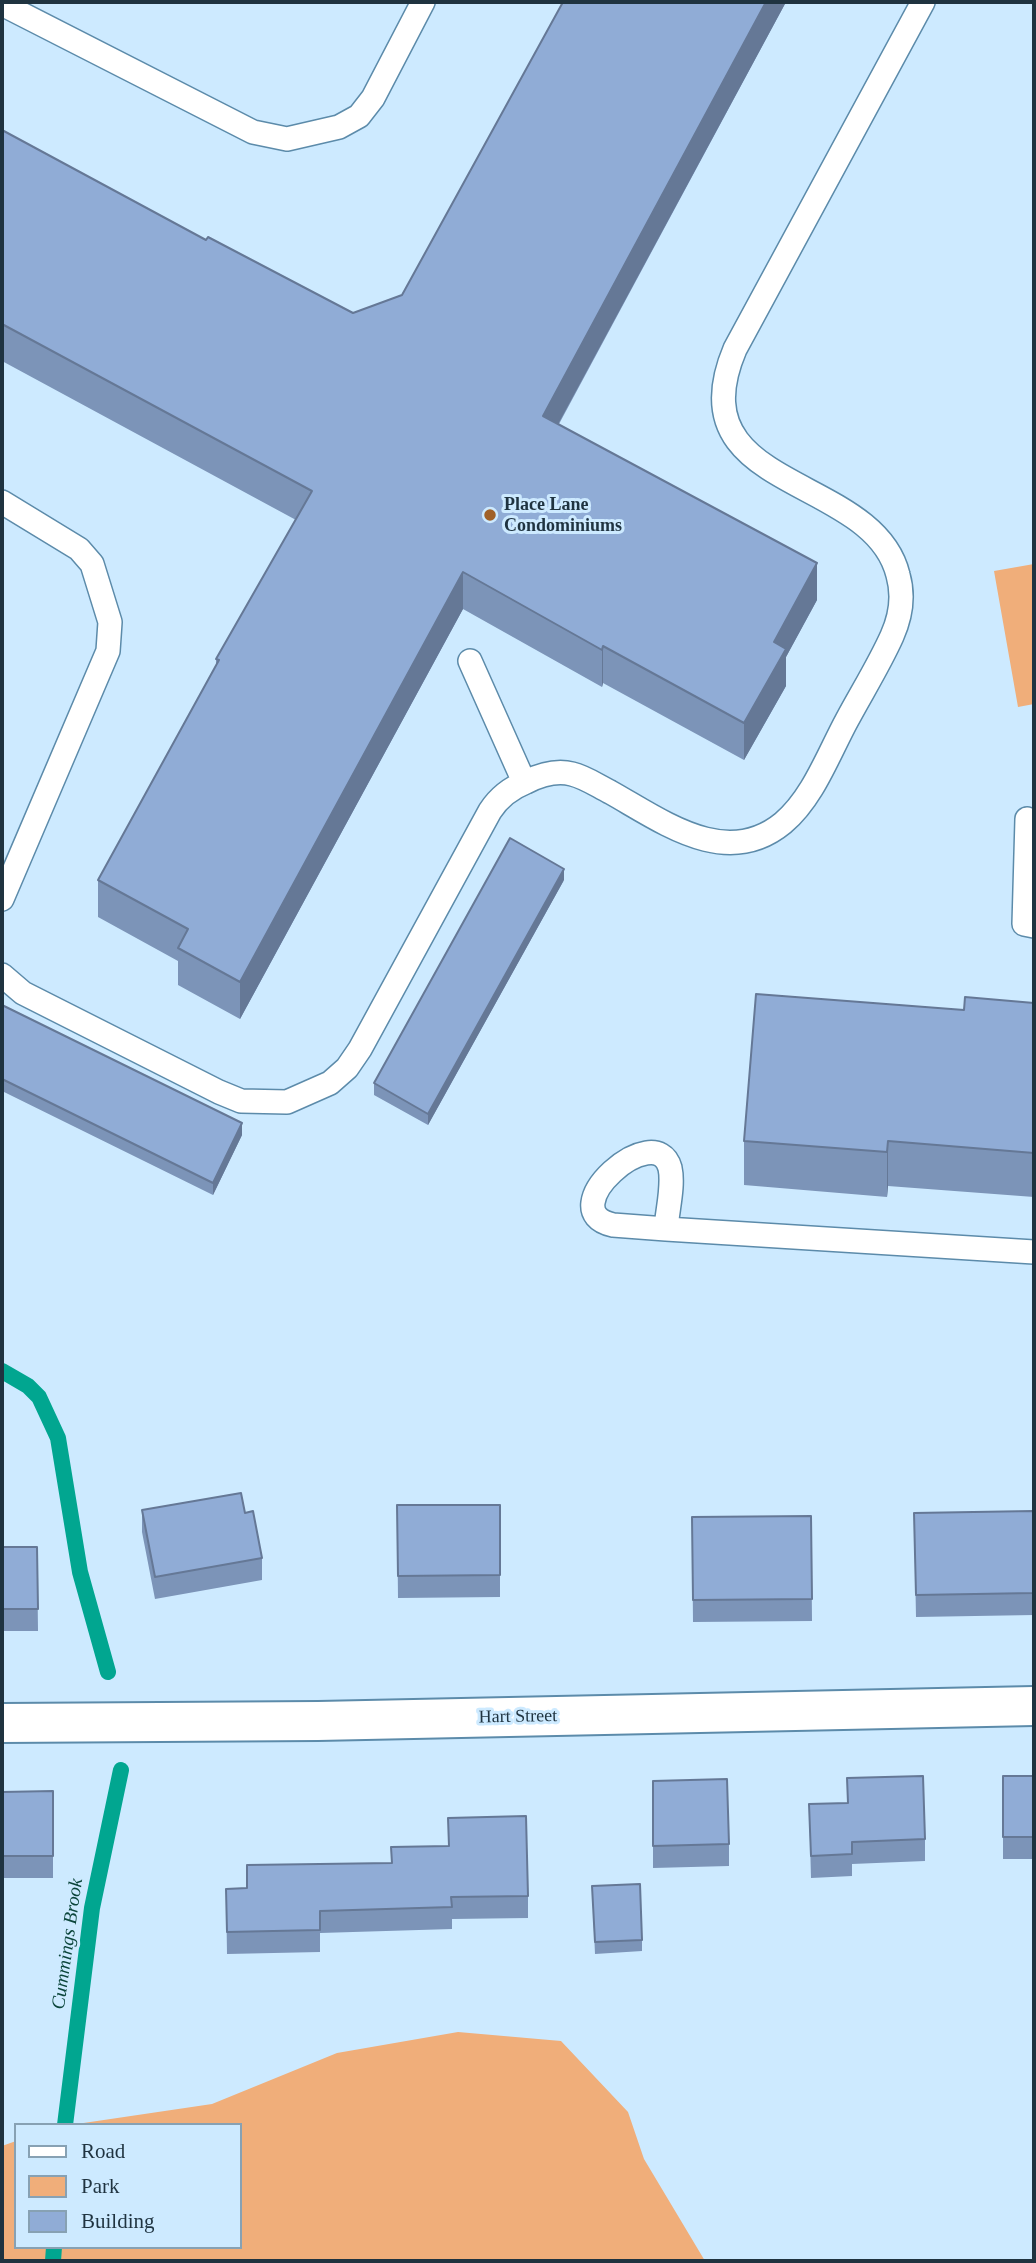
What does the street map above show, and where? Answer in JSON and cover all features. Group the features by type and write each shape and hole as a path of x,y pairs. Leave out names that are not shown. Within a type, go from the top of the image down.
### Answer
{"street":[{"name":"Hart Street","path":"2,1723 332,1721 1034,1706"}],"lane":[{"path":"2,4 253,132 282,139 339,127 364,111 423,2"},
{"path":"2,975 23,993 241,1101 287,1102 309,1095 330,1083 347,1068 493,807 508,791 549,773 573,774 698,839 733,843 751,840 767,833 796,810 890,640 899,614 901,588 886,546 868,526 757,462 734,435 727,418 725,383 735,349 923,2"},
{"path":"2,502 88,558 98,575 111,634 108,651 2,898"},
{"path":"470,661 524,782"},
{"path":"1027,819 1024,924 1034,926"},
{"path":"666,1229 1034,1252"}],"green space":[{"path":"1034,564 1034,704 1018,707 994,571"},
{"path":"458,2032 561,2041 628,2112 644,2159 705,2261 2,2261 2,2146 14,2142 14,2249 242,2249 242,2123 84,2123 212,2104 337,2053"}],"building":[{"name":"Place Lane Condominiums","path":"563,2 766,2 543,416 817,563 774,642 786,649 744,723 603,646 602,650 463,572 240,982 178,948 188,929 98,880 219,660 216,659 312,491 2,324 2,130 206,240 208,237 353,313 402,295"},
{"path":"510,838 564,869 428,1114 374,1083"},
{"path":"756,994 964,1010 965,997 1034,1003 1034,1153 888,1141 887,1152 744,1141"},
{"path":"2,1005 242,1123 213,1183 2,1079"},
{"path":"241,1493 245,1513 253,1511 262,1558 155,1577 142,1510"},
{"path":"397,1505 500,1505 500,1575 398,1576"},
{"path":"1033,1511 1034,1593 916,1595 914,1513"},
{"path":"811,1516 812,1599 693,1600 692,1517"},
{"path":"2,1547 37,1547 38,1609 2,1609"},
{"path":"923,1776 925,1839 852,1842 852,1854 811,1856 809,1804 848,1803 847,1778"},
{"path":"1003,1776 1034,1776 1034,1837 1003,1837"},
{"path":"727,1779 729,1844 653,1846 653,1781"},
{"path":"53,1791 53,1856 2,1856 2,1792"},
{"path":"526,1816 528,1896 451,1897 452,1907 320,1911 320,1930 227,1932 226,1889 247,1888 247,1865 392,1863 391,1847 449,1846 448,1818"},
{"path":"640,1884 642,1940 595,1942 592,1886"}],"waterway":[{"name":"Cummings Brook","path":"2,1371 28,1386 39,1397 58,1438 80,1572 108,1672"},
{"name":"Cummings Brook","path":"65,2123 92,1908 121,1770"},
{"name":"Cummings Brook","path":"53,2261 54,2249"}],"place":[{"name":"Place Lane Condominiums","path":"490,515"}]}
